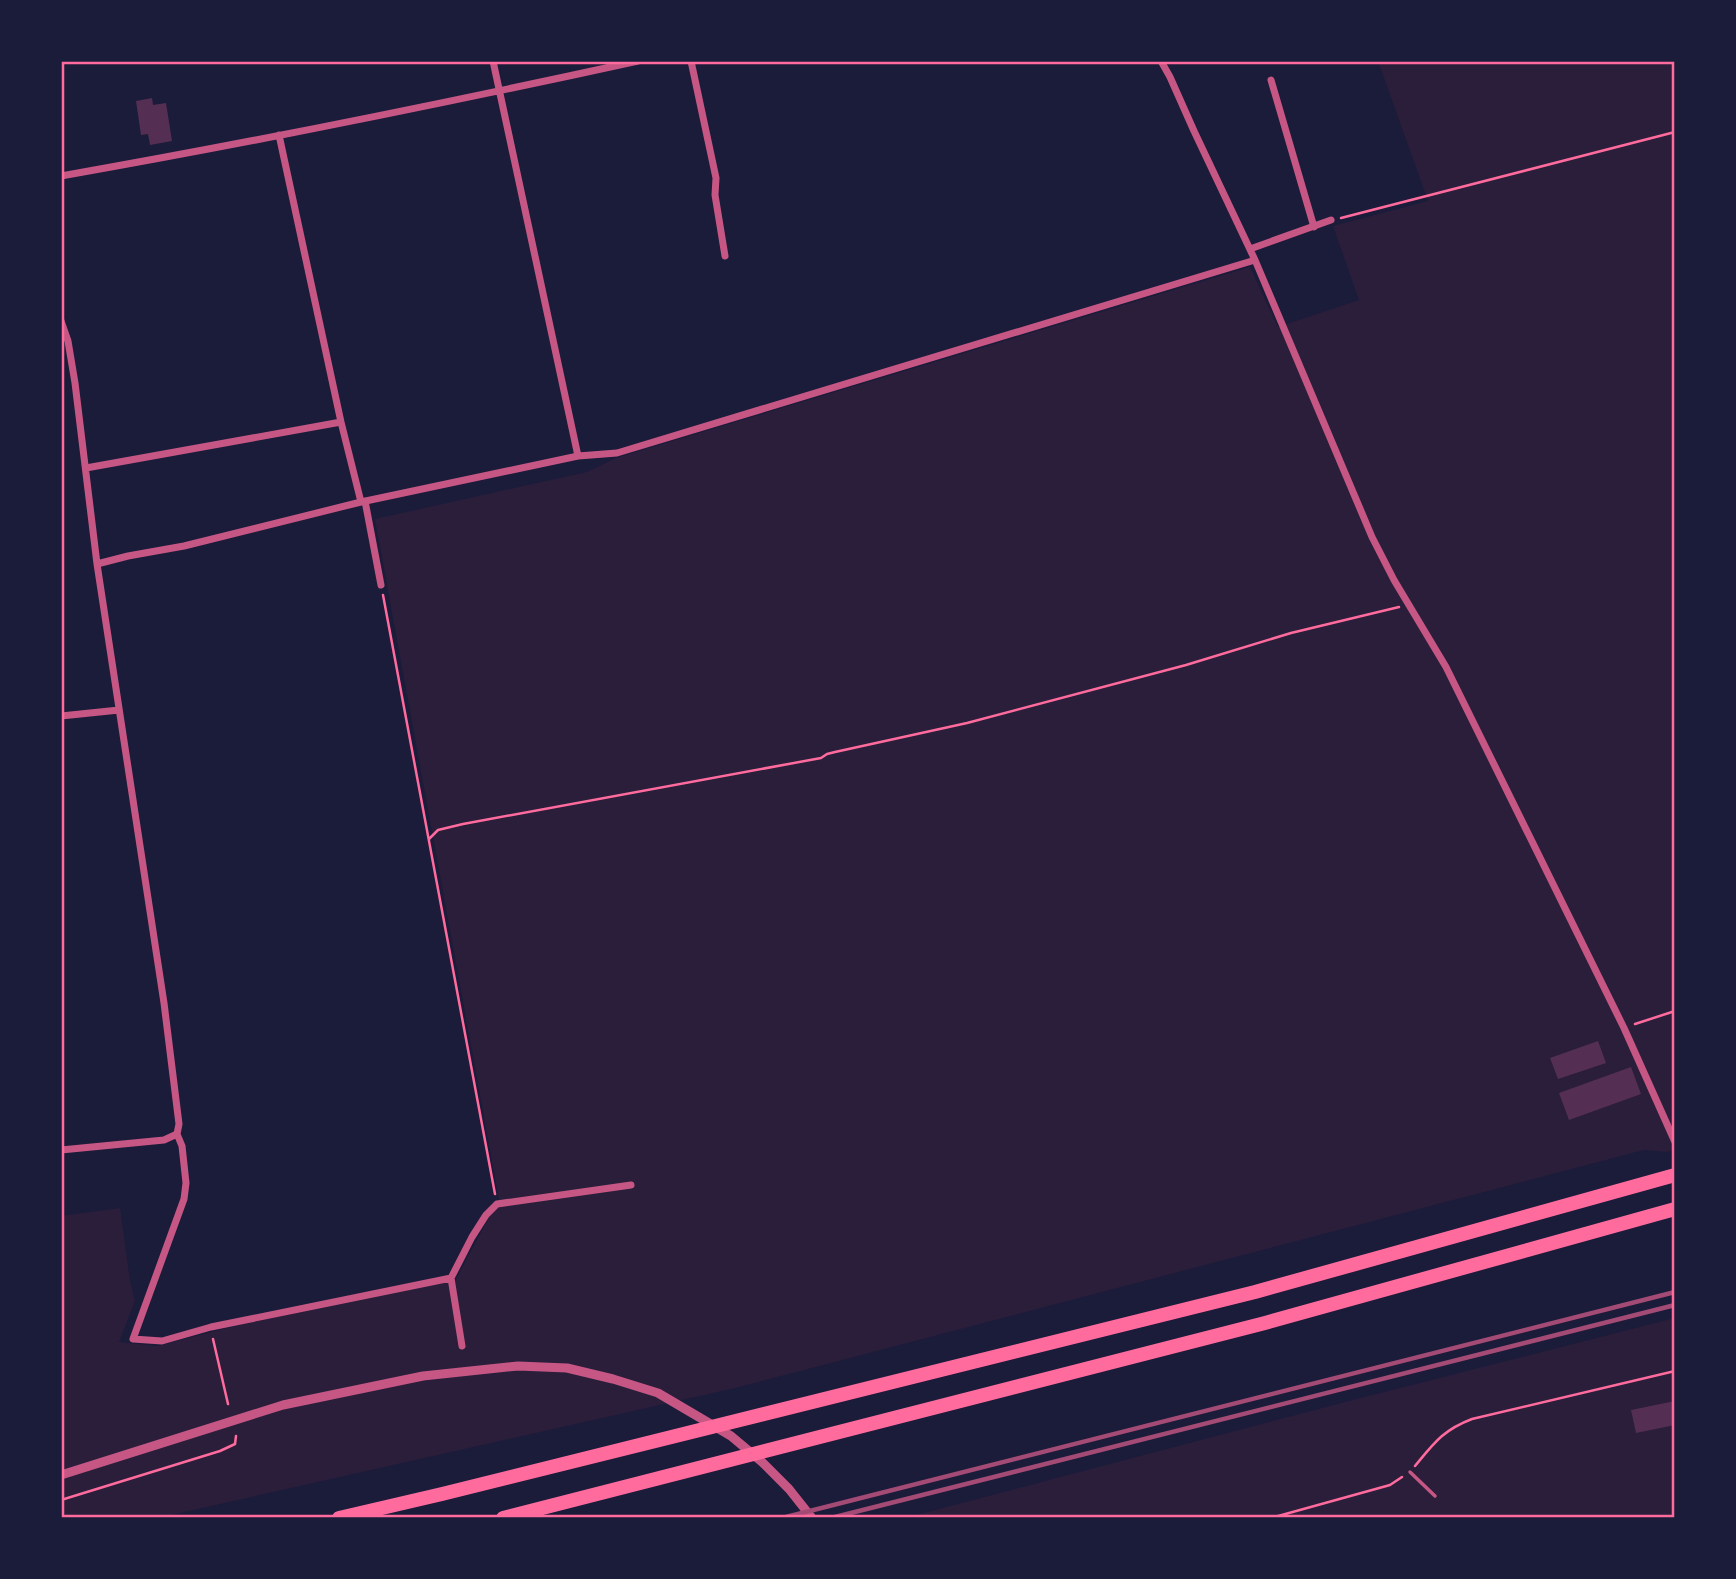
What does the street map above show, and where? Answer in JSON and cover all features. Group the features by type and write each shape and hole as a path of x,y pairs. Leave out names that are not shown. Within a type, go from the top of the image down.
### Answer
{"highway":[{"path":"339,1518 1255,1292 1675,1175"},
{"path":"502,1518 1265,1323 1675,1209"}],"street":[{"path":"493,61 578,456"},
{"path":"61,176 196,152 638,61"},
{"path":"691,61 716,178 715,195 725,256"},
{"path":"1161,61 1255,260 1372,537 1446,667 1624,1028 1675,1142"},
{"path":"1271,80 1314,227"},
{"path":"279,135 341,422 363,502 381,585"},
{"path":"1250,249 1331,220"},
{"path":"97,564 184,546 363,502 578,456 617,453 1255,260"},
{"path":"61,321 75,383 97,564 164,1003 179,1124 177,1134 182,1146 186,1183 184,1199 134,1339 162,1341 211,1327 450,1278"},
{"path":"86,468 341,422"},
{"path":"61,716 119,710"},
{"path":"61,1150 164,1140 177,1134"},
{"path":"461,1346 450,1278 472,1237 486,1215 497,1204 631,1185"},
{"path":"61,1475 283,1405 423,1376 518,1366 567,1368 613,1379 657,1394 731,1436 789,1489 812,1518"}],"lane":[{"path":"1410,1472 1435,1496"}],"path":[{"path":"1331,220 1675,132"},
{"path":"381,585 497,1204"},
{"path":"429,839 438,830 463,824 821,758 835,752 1078,694 1291,633 1391,611 1408,604"},
{"path":"1624,1028 1675,1011"},
{"path":"211,1327 228,1404"},
{"path":"1271,1518 1390,1485 1410,1472 1453,1426 1472,1419 1675,1371"},
{"path":"61,1500 220,1451 235,1444 236,1436"}],"shaded area":[{"path":"1378,61 1675,61 1675,1150 1644,1150 735,1388 158,1518 61,1518 61,1216 120,1208 135,1301 119,1342 158,1346 339,1303 455,1281 499,1199 375,519 587,472 616,458 1250,267 1278,327 1359,300 1333,226 1428,201"},
{"path":"1675,1318 1675,1518 905,1518 1349,1401"}],"building":[{"path":"152,98 153,105 166,103 172,141 150,145 148,134 141,135 136,101"},
{"path":"1598,1041 1606,1063 1558,1079 1550,1058"},
{"path":"1631,1067 1641,1094 1569,1120 1559,1093"},
{"path":"1675,1401 1675,1425 1636,1433 1631,1410"}],"railway":[{"path":"782,1518 1675,1292"},
{"path":"831,1518 1675,1305"}]}
